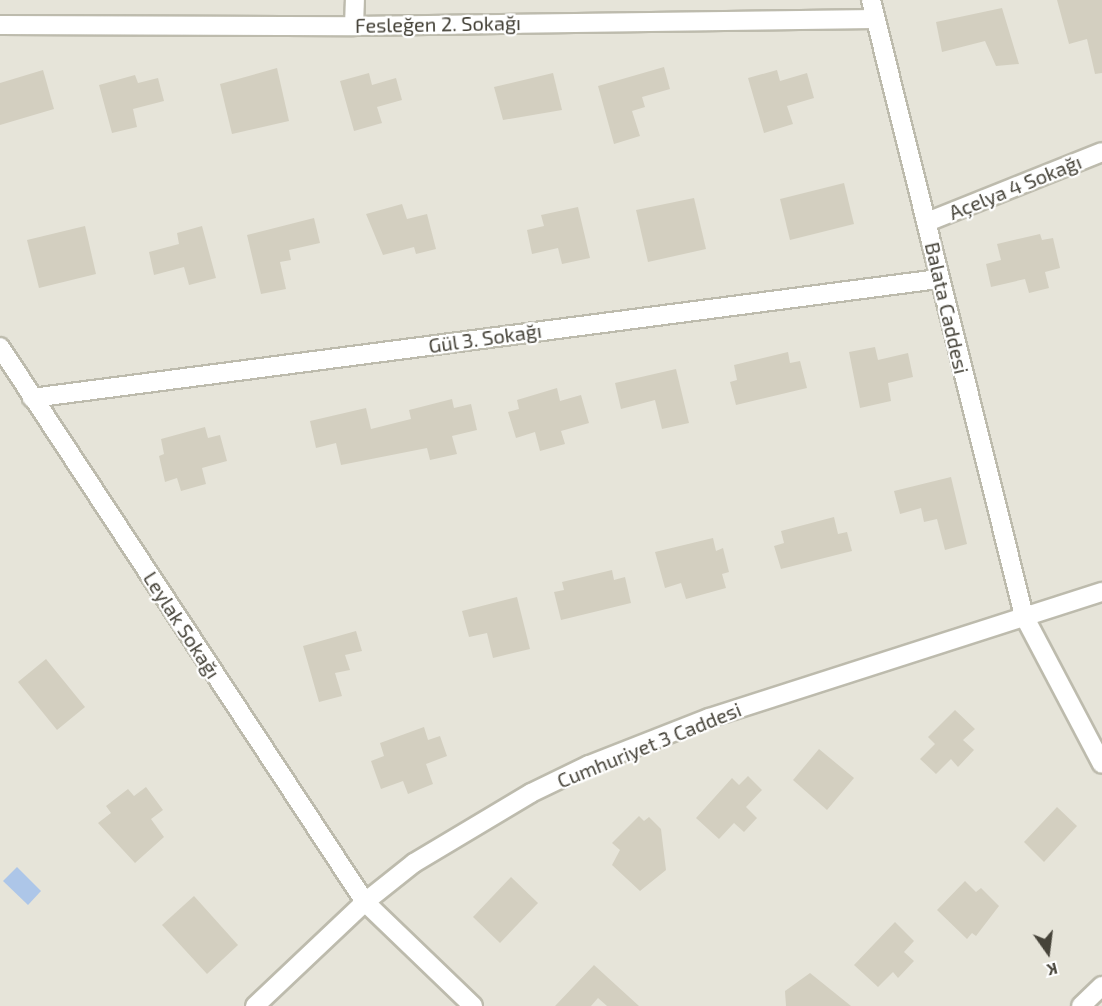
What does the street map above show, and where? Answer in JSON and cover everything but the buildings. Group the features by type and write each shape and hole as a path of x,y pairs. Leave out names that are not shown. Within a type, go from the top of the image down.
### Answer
{"street":[{"path":"354,26 356,0"},
{"name":"Balata Caddesi","path":"871,0 927,222 938,279 1024,616 1102,764"},
{"name":"Fesleğen 2. Sokağı","path":"0,25 354,26 875,19"},
{"name":"Açelya 4 Sokağı","path":"927,222 1102,152"},
{"name":"Gül 3. Sokağı","path":"32,398 938,279"},
{"name":"Leylak Sokağı","path":"0,347 365,902 473,1006"},
{"name":"Cumhuriyet 3 Caddesi","path":"255,1006 365,902 423,857 531,793 589,765 709,718 1102,592"},
{"path":"1081,1006 1102,986"}],"shaded area":[{"path":"0,0 1102,0 1102,1006 0,1006"}],"water":[{"path":"17,867 41,891 28,905 3,881"}]}
